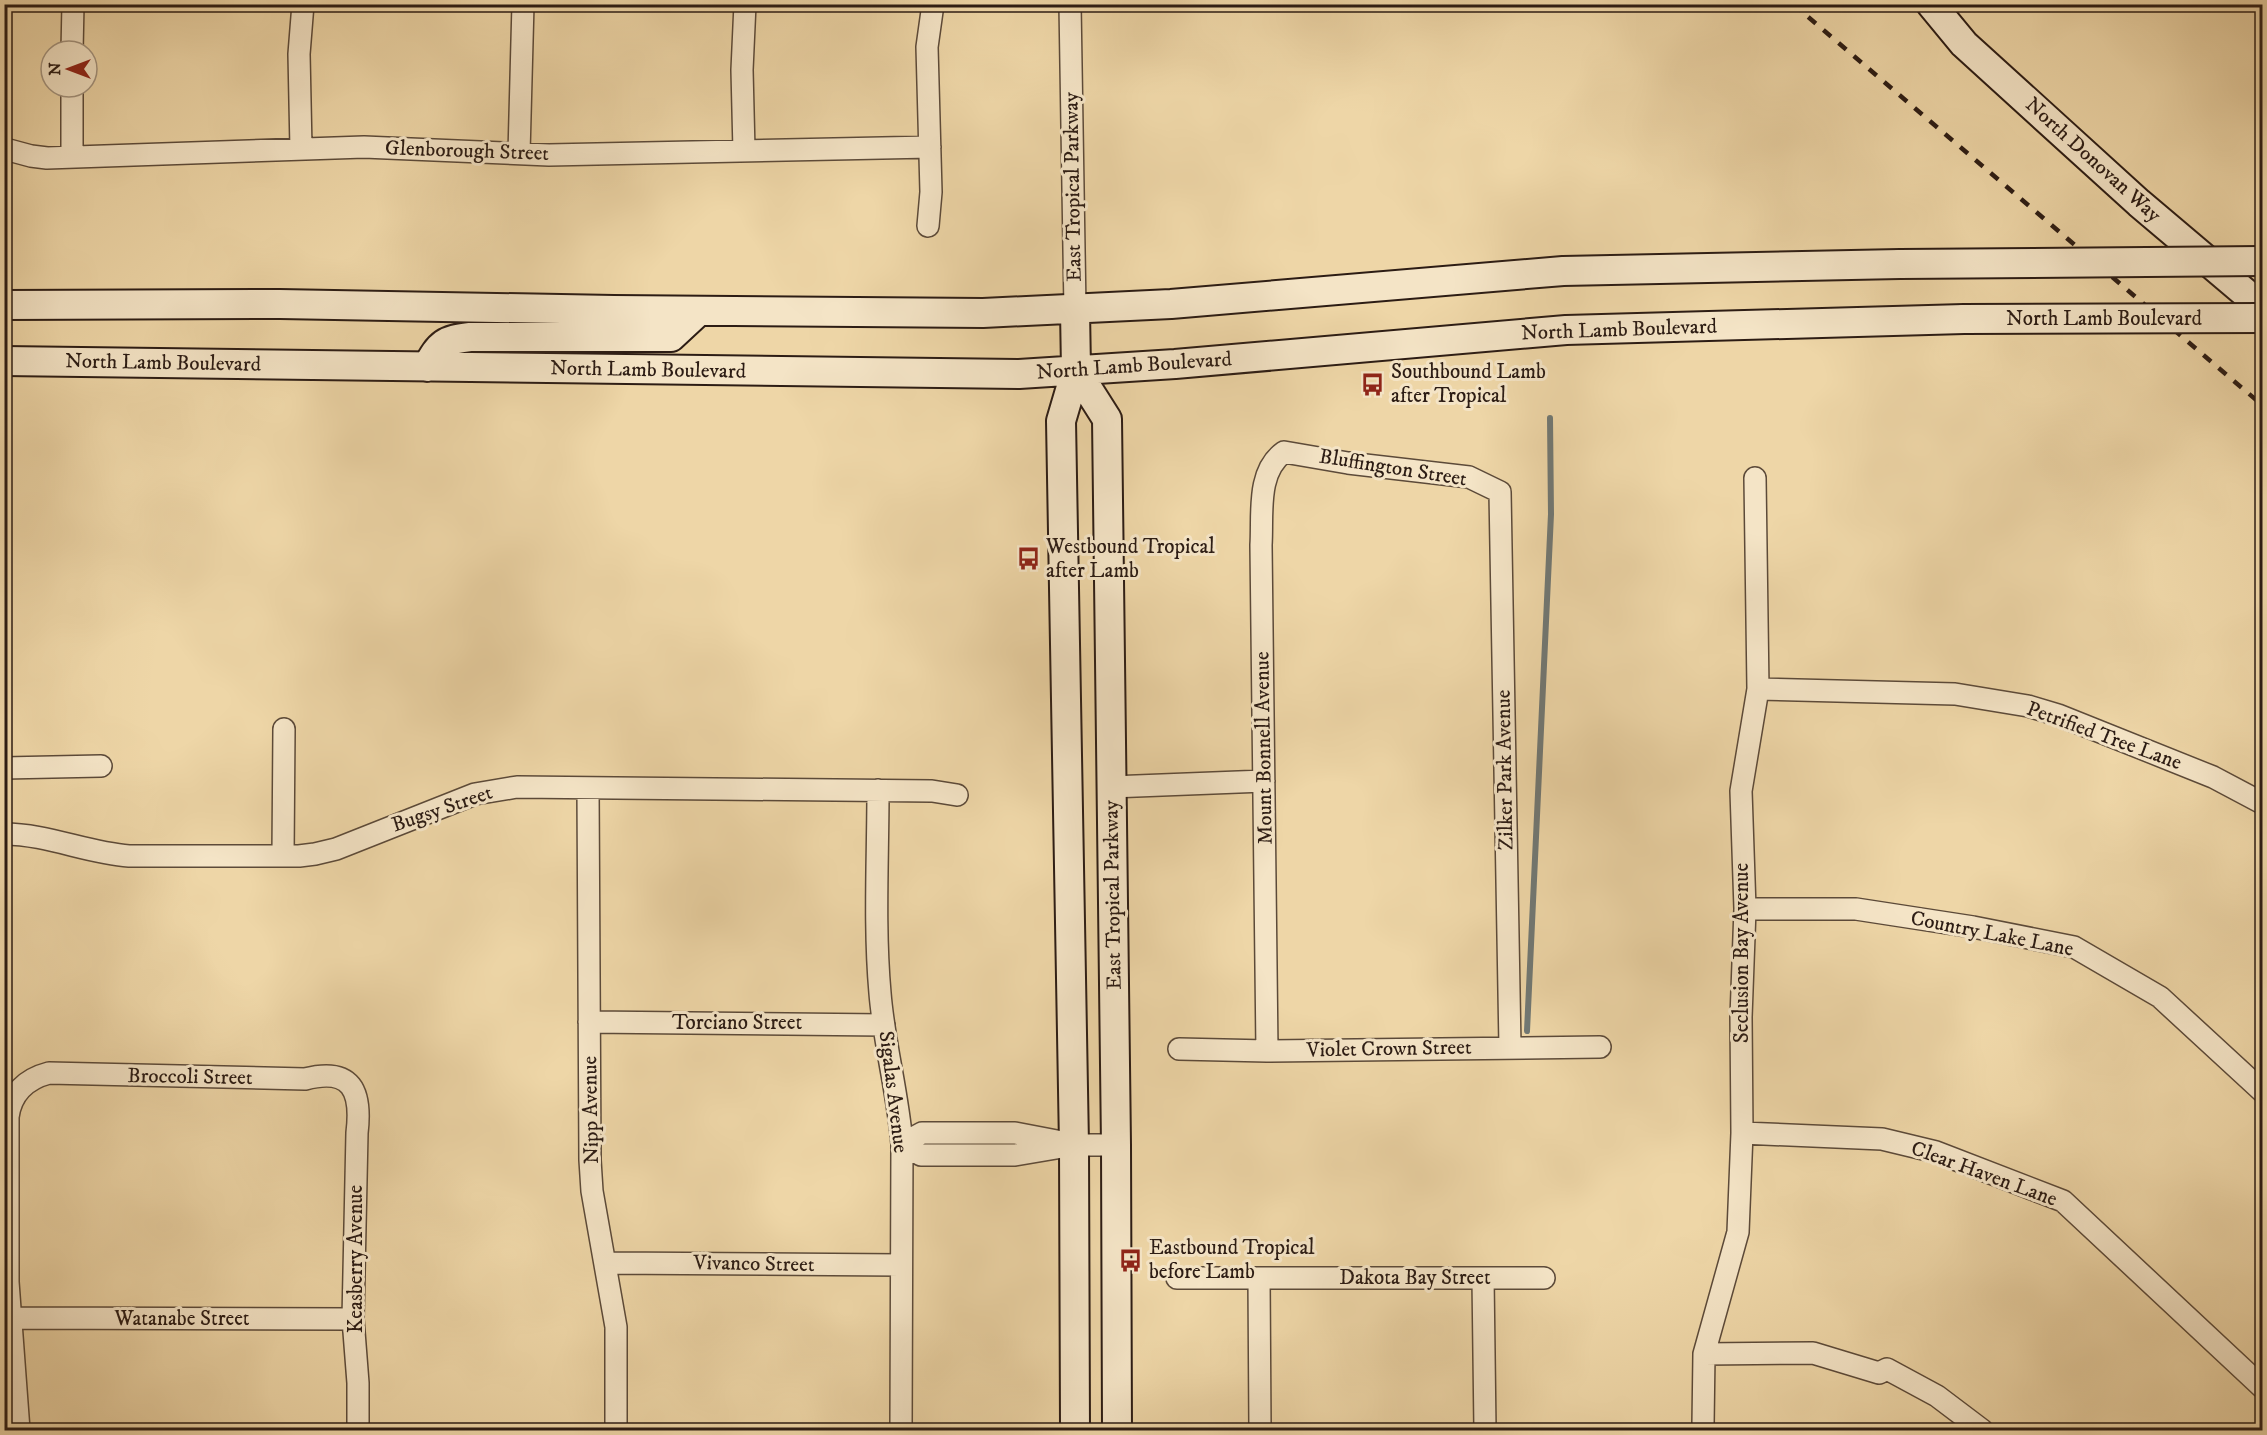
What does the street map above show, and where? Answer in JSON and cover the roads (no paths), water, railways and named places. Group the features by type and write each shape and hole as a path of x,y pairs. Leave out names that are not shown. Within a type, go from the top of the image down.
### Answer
{"main road":[{"name":"North Donovan Way","path":"1931,4 1973,52 2139,202 2262,307"},
{"path":"4,305 280,304 983,313 1170,304 1563,271 1900,264 2262,261"},
{"name":"East Tropical Parkway","path":"1075,310 1076,369 1061,421 1074,1145 1075,1431"},
{"path":"427,367 438,346 451,339 470,337 671,337 699,311"},
{"name":"North Lamb Boulevard","path":"4,361 1019,374 1175,364 1566,330 1964,319 2262,318"},
{"name":"East Tropical Parkway","path":"1076,369 1107,419 1116,1145 1117,1431"}],"street":[{"path":"72,39 73,4"},
{"path":"301,149 299,54 303,4"},
{"path":"519,153 523,4"},
{"path":"744,4 742,70 744,151"},
{"path":"928,226 931,192 927,47 933,4"},
{"name":"East Tropical Parkway","path":"1070,4 1075,310"},
{"path":"72,99 72,157"},
{"name":"Glenborough Street","path":"5,149 31,156 72,157 364,147 549,155 930,147"},
{"name":"Bluffington Street","path":"1284,452 1348,463 1469,477 1500,492"},
{"name":"Mount Bonnell Avenue","path":"1267,1051 1263,497 1267,472 1275,458 1284,452"},
{"name":"Seclusion Bay Avenue","path":"1703,1425 1704,1354 1738,1232 1742,1133 1741,1017 1745,909 1741,791 1758,690 1755,478"},
{"name":"Zilker Park Avenue","path":"1500,492 1510,1047"},
{"name":"Petrified Tree Lane","path":"1758,690 1955,693 2028,706 2058,715 2213,777 2262,803"},
{"path":"283,856 284,729"},
{"path":"4,768 101,766"},
{"path":"1111,787 1264,782"},
{"name":"Bugsy Street","path":"4,834 39,837 111,855 283,856 315,854 336,849 493,789 517,787 878,790 932,791 957,795"},
{"name":"Nipp Avenue","path":"588,788 592,1180 616,1327 616,1431"},
{"name":"Sigalas Avenue","path":"878,790 878,974 884,1024 899,1107 902,1144 901,1431"},
{"name":"Country Lake Lane","path":"1745,909 1856,909 1973,927 2074,946 2160,997 2262,1091"},
{"name":"Torciano Street","path":"590,1022 884,1024"},
{"name":"Violet Crown Street","path":"1179,1049 1267,1051 1599,1047"},
{"name":"Broccoli Street","path":"11,1318 8,1270 8,1117 10,1103 24,1084 36,1076 49,1073 305,1079 321,1075 333,1076 346,1081 352,1090"},
{"name":"Keasberry Avenue","path":"352,1090 359,1101 360,1112 357,1133 353,1319 358,1383 358,1431"},
{"path":"902,1144 922,1133 1015,1133 1074,1145 1116,1145"},
{"name":"Clear Haven Lane","path":"1742,1133 1882,1139 1936,1152 2063,1202 2262,1387"},
{"name":"Vivanco Street","path":"606,1263 901,1265"},
{"name":"Dakota Bay Street","path":"1178,1278 1544,1278"},
{"path":"1259,1278 1260,1431"},
{"path":"1483,1278 1485,1431"},
{"path":"11,1318 18,1431"},
{"name":"Watanabe Street","path":"11,1318 353,1319"},
{"path":"1704,1354 1813,1353 1879,1373 1887,1369 1937,1396 1977,1429"}],"waterway":[{"path":"1527,1031 1551,514 1550,418"}],"railway":[{"path":"1793,4 2262,405"}],"place":[{"name":"Southbound Lamb after Tropical","path":"1373,384"},
{"name":"Westbound Tropical after Lamb","path":"1028,559"},
{"name":"Eastbound Tropical before Lamb","path":"1131,1260"}]}
